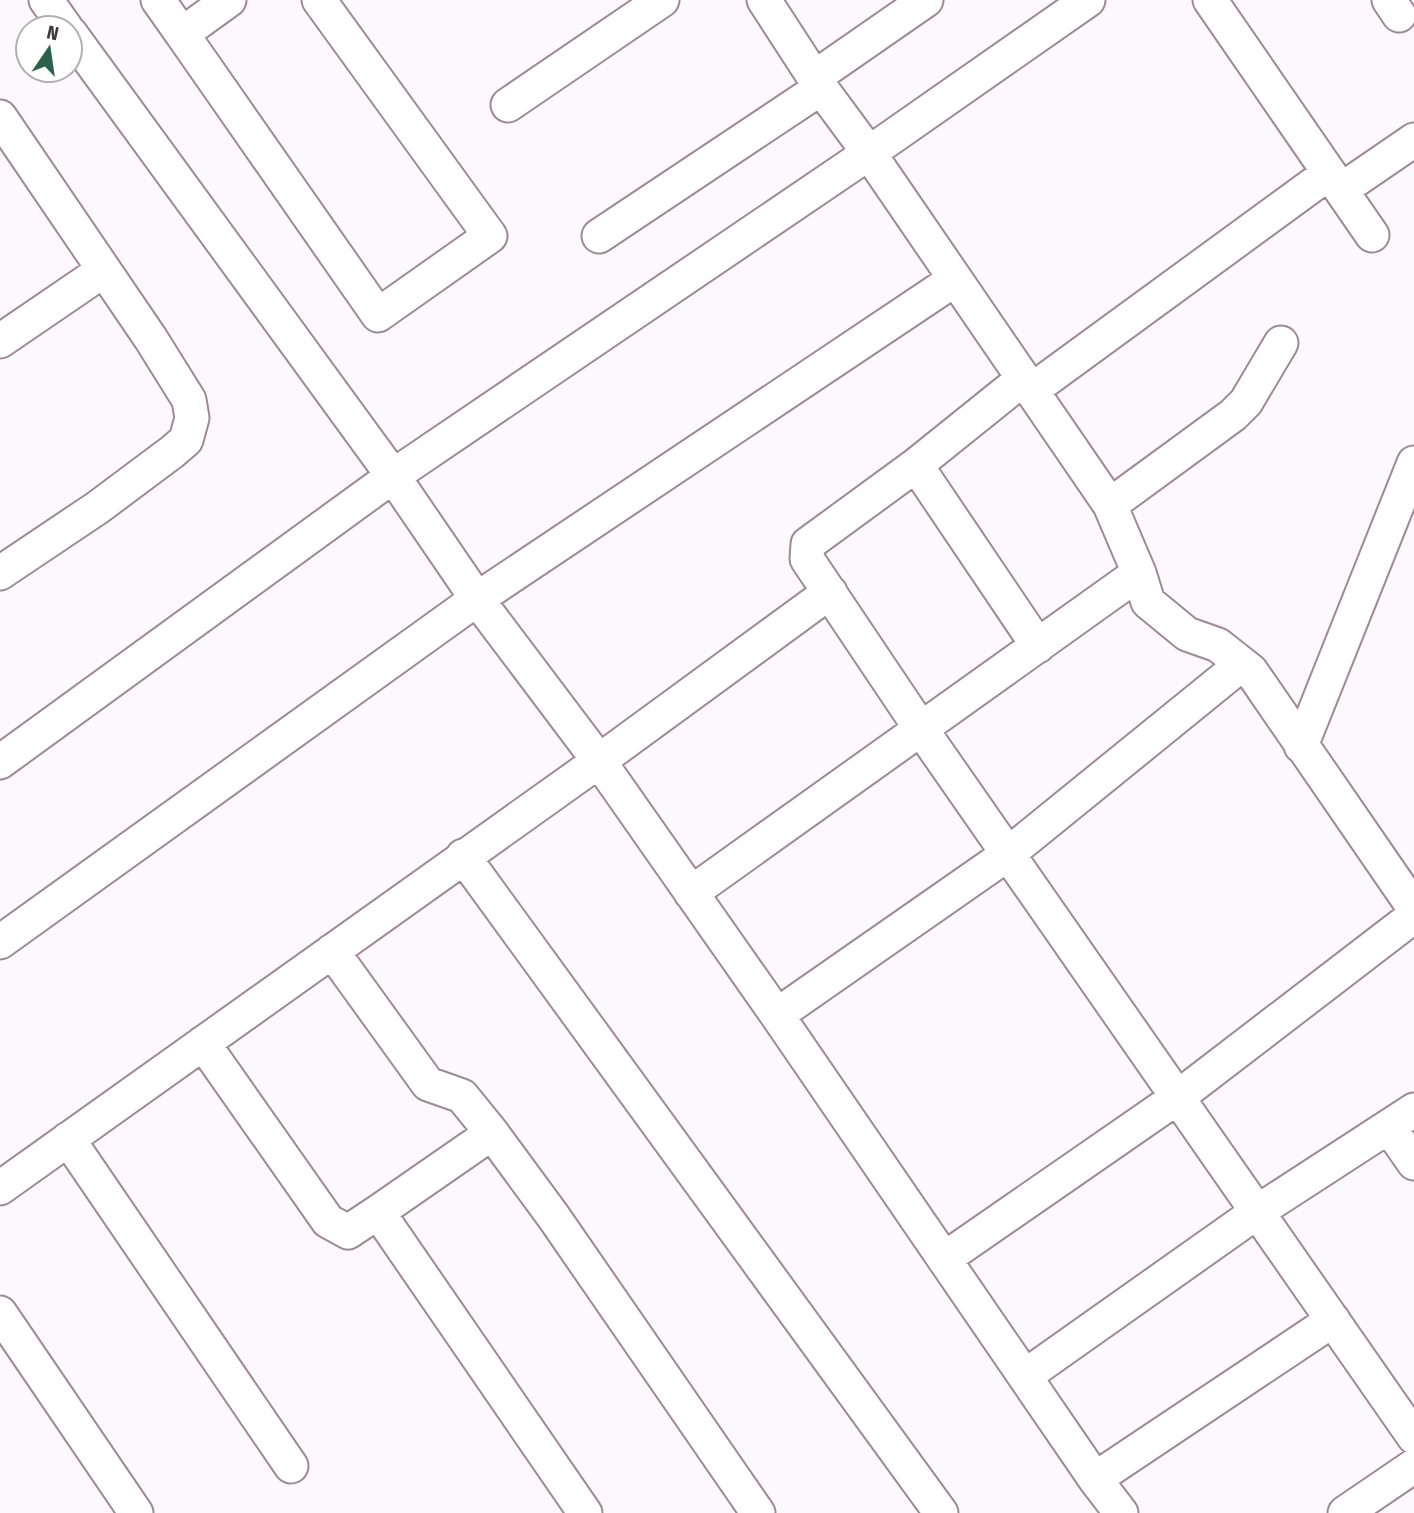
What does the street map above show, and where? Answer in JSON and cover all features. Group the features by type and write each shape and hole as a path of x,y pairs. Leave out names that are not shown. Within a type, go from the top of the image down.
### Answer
{"street":[{"path":"158,0 378,316 489,236 318,0"},
{"path":"182,34 229,0"},
{"path":"508,105 662,0"},
{"path":"764,0 1025,387 1110,505 1139,573 1148,602 1187,634 1218,645 1251,671 1414,908"},
{"path":"599,236 818,83 926,0"},
{"path":"0,762 393,476 869,153 1088,0"},
{"path":"1210,0 1372,235"},
{"path":"84,52 393,476 477,598 599,761 1121,1513"},
{"path":"0,117 189,400 192,418 186,440 97,508 0,573"},
{"path":"1414,140 1335,181 1025,387 808,544 807,559 921,729 1414,1437"},
{"path":"0,341 104,270"},
{"path":"0,942 477,598 954,280"},
{"path":"1110,505 1233,415 1246,402 1281,343"},
{"path":"1301,746 1414,463"},
{"path":"916,465 1038,646"},
{"path":"691,893 1139,573"},
{"path":"0,1188 599,761 830,592"},
{"path":"777,1015 1008,853 1242,664"},
{"path":"463,856 941,1513"},
{"path":"944,1259 1178,1097 1414,916"},
{"path":"332,951 428,1084 462,1096 492,1133 553,1216 758,1513"},
{"path":"202,1043 328,1221 348,1232 492,1133"},
{"path":"1025,1376 1257,1212 1401,1118 1414,1163"},
{"path":"68,1139 291,1466"},
{"path":"378,1212 585,1513"},
{"path":"0,1313 136,1513"},
{"path":"1095,1479 1333,1320"},
{"path":"1345,1513 1414,1466"}]}
